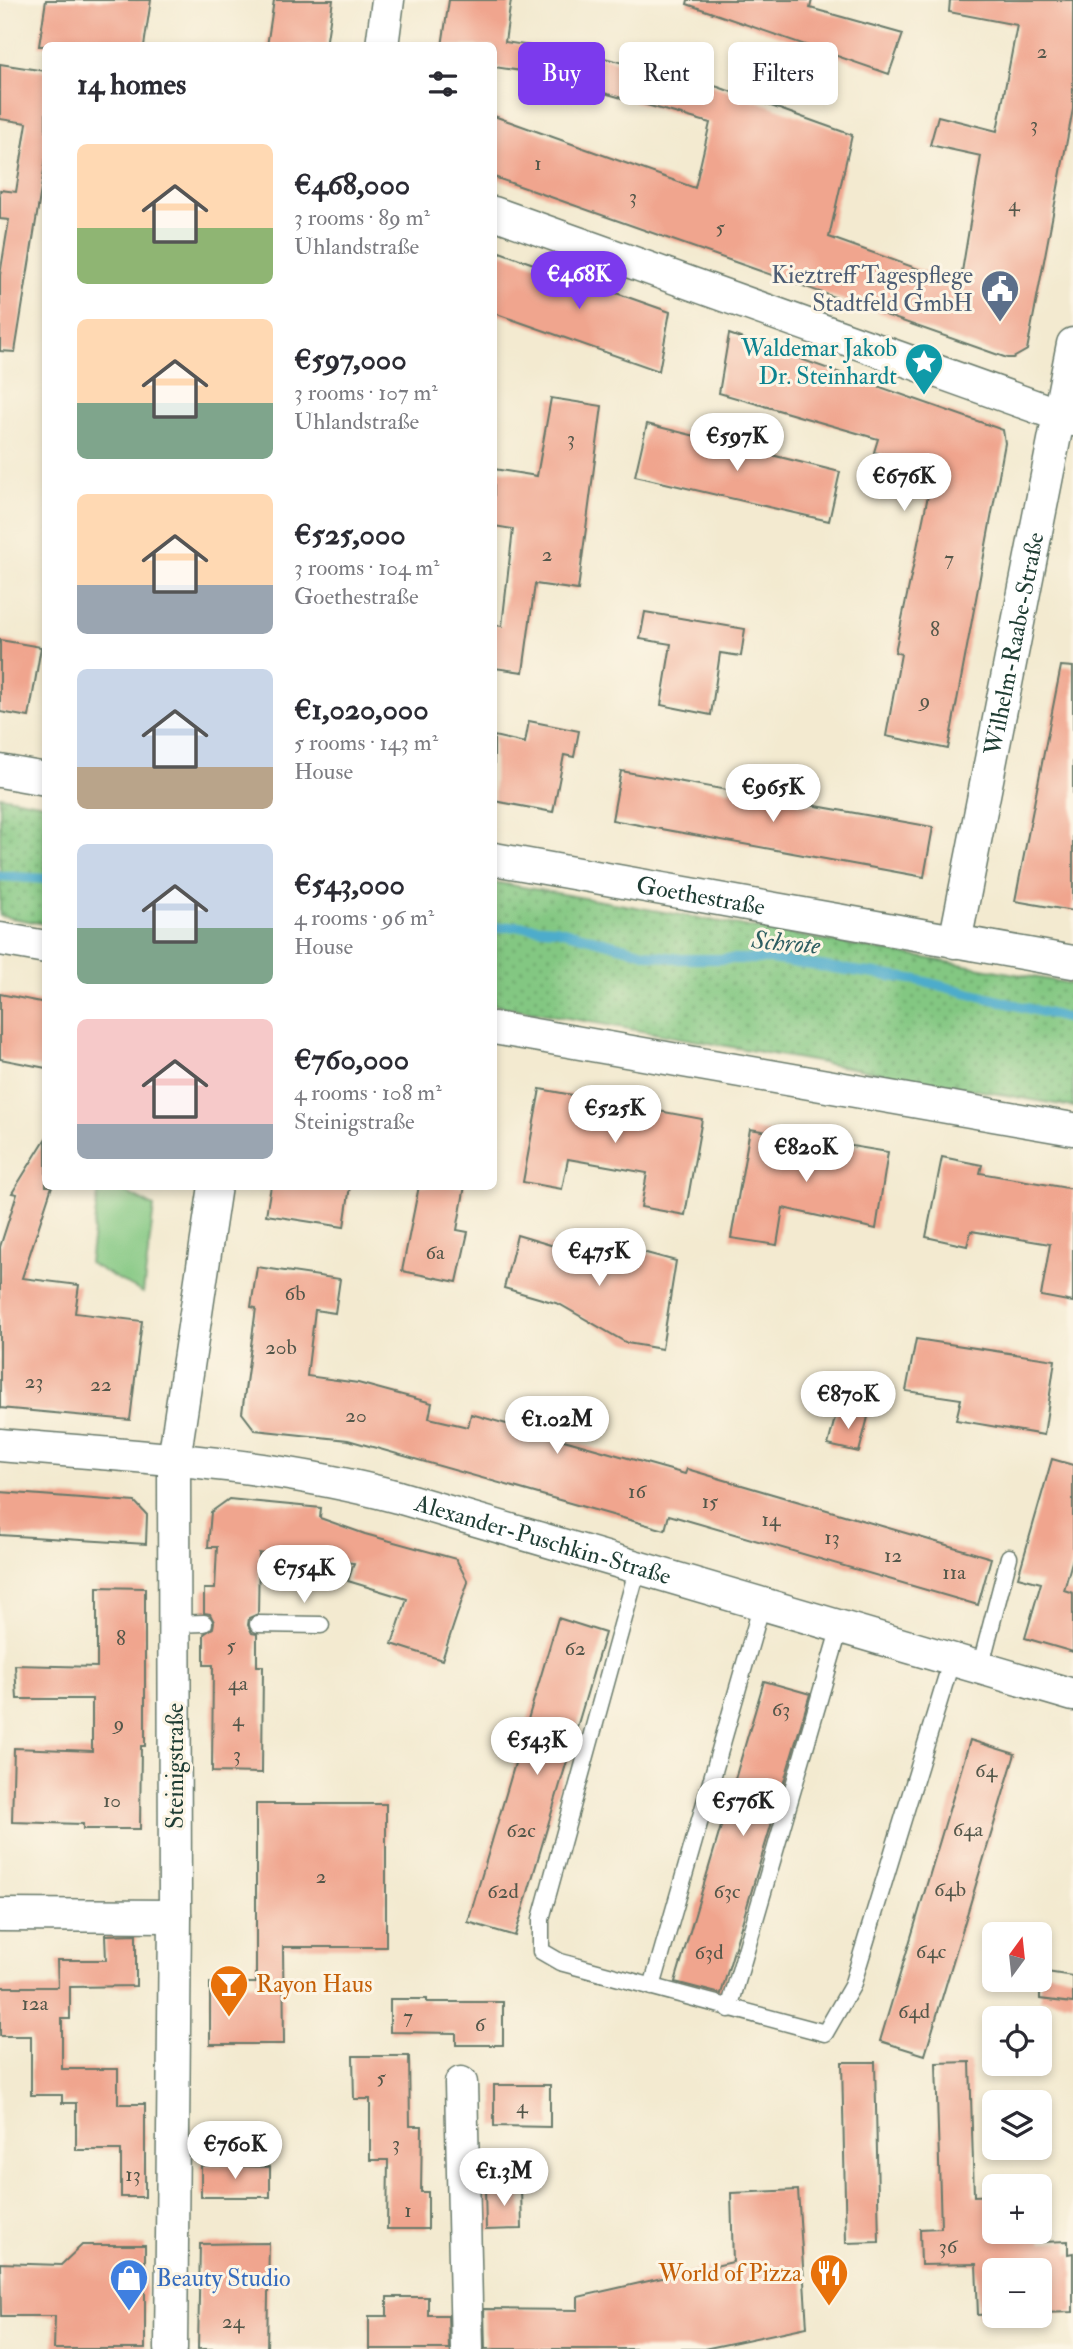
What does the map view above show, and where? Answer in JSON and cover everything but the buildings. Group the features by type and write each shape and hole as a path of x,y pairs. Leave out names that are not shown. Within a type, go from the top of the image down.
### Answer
{"street":[{"path":"383,42 388,0"},
{"path":"497,214 1066,417"},
{"name":"Wilhelm-Raabe-Straße","path":"955,942 1066,417 1073,344"},
{"path":"0,771 42,778"},
{"name":"Goethestraße","path":"497,860 1073,962"},
{"path":"0,939 42,946"},
{"path":"497,1029 1073,1129"},
{"name":"Steinigstraße","path":"171,2349 175,1916 189,1624 174,1460 214,1190"},
{"name":"Alexander-Puschkin-Straße","path":"0,1445 174,1460 326,1479 398,1497 1073,1695"},
{"path":"0,1915 175,1916"},
{"path":"461,2083 467,2349"}],"lane":[{"path":"638,1567 541,1919 541,1951 560,1962 825,2033 852,1986 966,1664 1009,1557"},
{"path":"652,1987 762,1604"},
{"path":"258,1624 321,1625"},
{"path":"729,2009 840,1627"}],"green space":[{"path":"0,796 42,803 42,923 0,916"},
{"path":"497,883 1073,984 1073,1107 497,1006"},
{"path":"99,1190 122,1190 154,1207 143,1293 89,1263"}],"waterway":[{"name":"Schrote","path":"0,876 42,879"},
{"name":"Schrote","path":"497,928 517,926 556,929 652,955 681,959 770,959 918,980 1073,1020"}],"place":[{"name":"Kieztreff Tagespflege Stadtfeld GmbH","path":"1000,323"},
{"name":"Waldemar Jakob Dr. Steinhardt","path":"924,396"},
{"name":"Rayon Haus","path":"229,2018"},
{"name":"World of Pizza","path":"829,2307"},
{"name":"Beauty Studio","path":"129,2312"}]}
